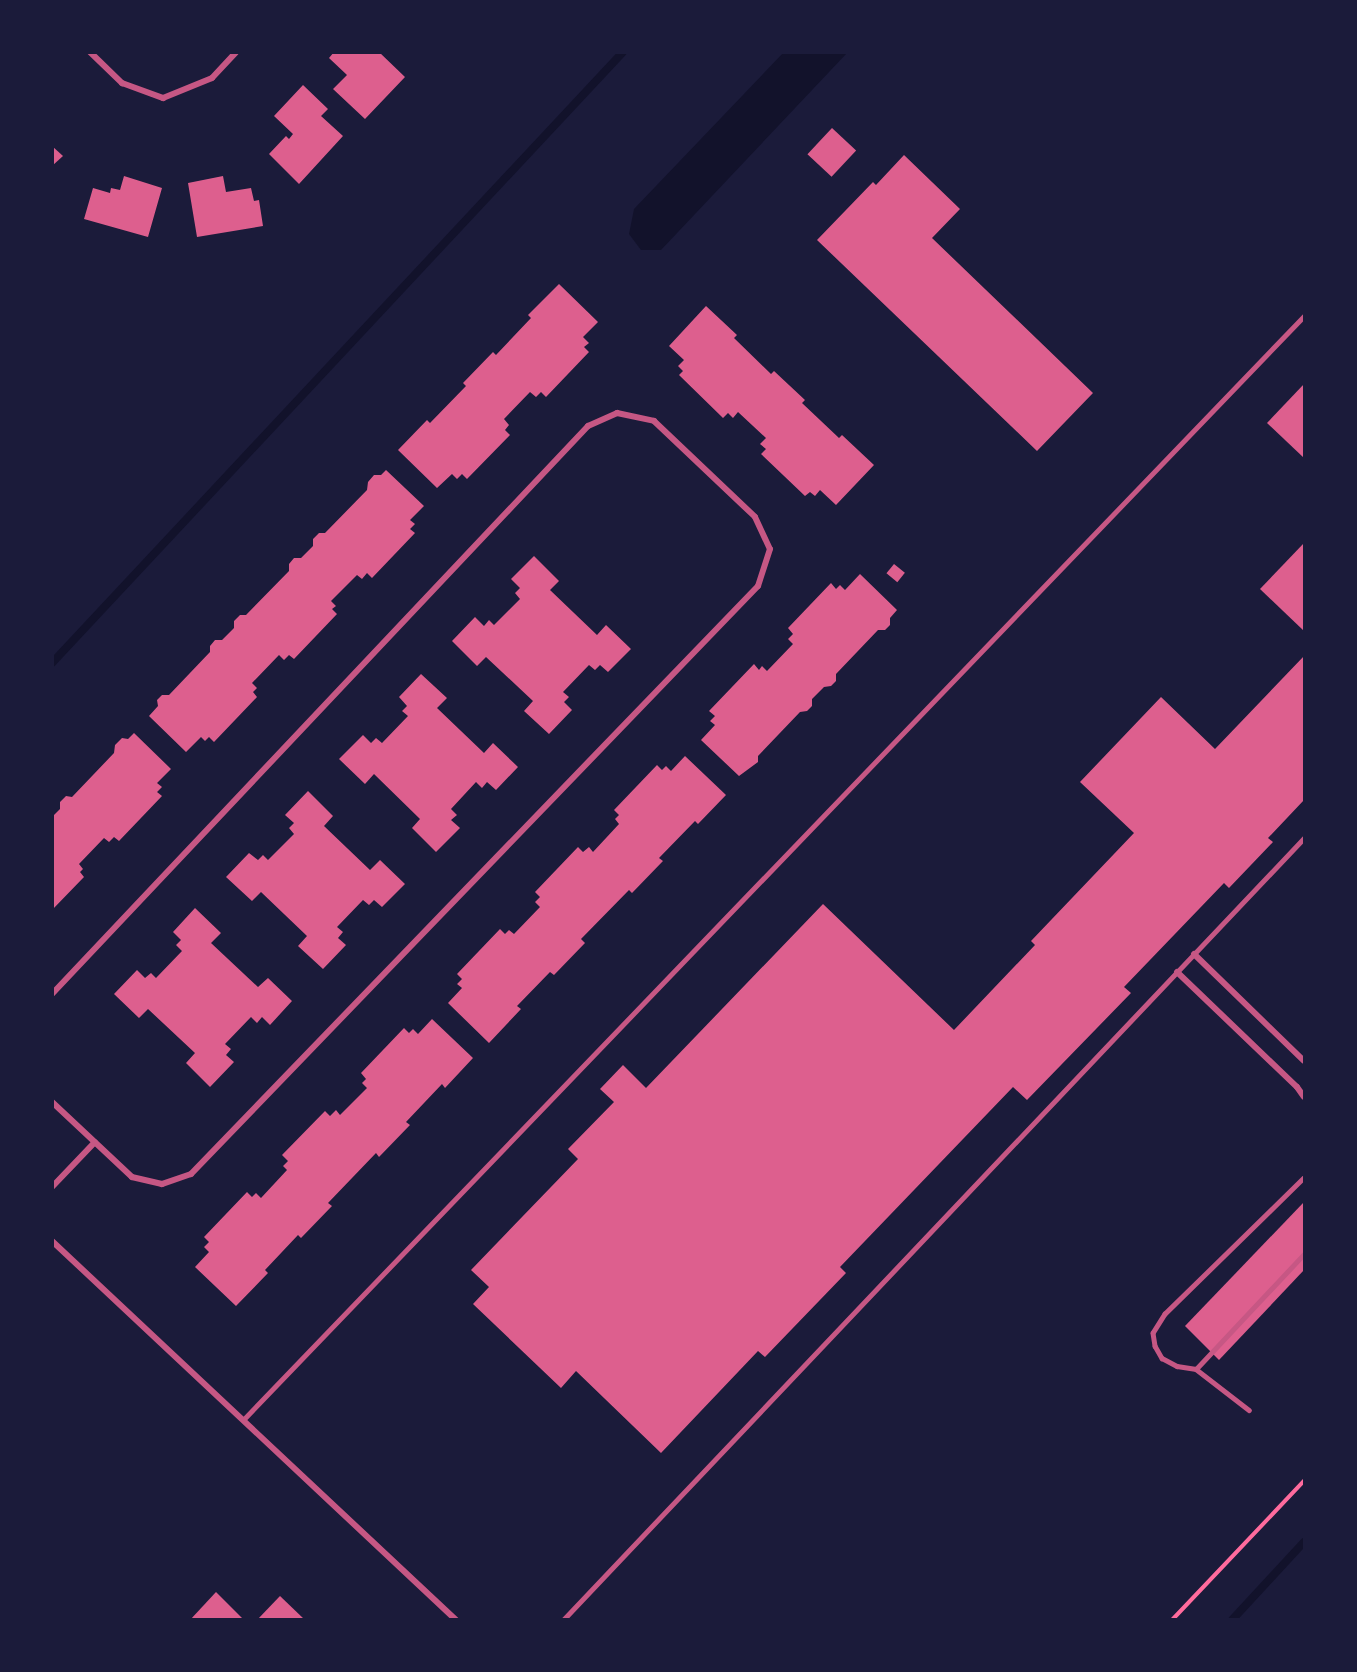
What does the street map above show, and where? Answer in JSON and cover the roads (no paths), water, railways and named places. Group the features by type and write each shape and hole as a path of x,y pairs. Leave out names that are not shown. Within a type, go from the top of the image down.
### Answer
{"street":[{"path":"90,52 122,83 163,99 213,78 236,52"},
{"path":"52,993 588,426 617,413 654,422 755,517 770,549 758,586 191,1174 162,1184 132,1177 52,1102"},
{"path":"1194,954 1305,1061"},
{"path":"1177,972 1305,1097"},
{"path":"52,1187 95,1142"},
{"path":"52,1241 456,1620"}],"lane":[{"path":"243,1420 1305,316"},
{"path":"563,1620 1305,838"},
{"path":"1249,1410 1196,1369 1177,1366 1162,1358 1155,1346 1153,1333 1165,1314 1305,1178"},
{"path":"1196,1369 1305,1254"}],"waterway":[{"path":"52,663 623,52"},
{"path":"1232,1620 1304,1542"}]}
